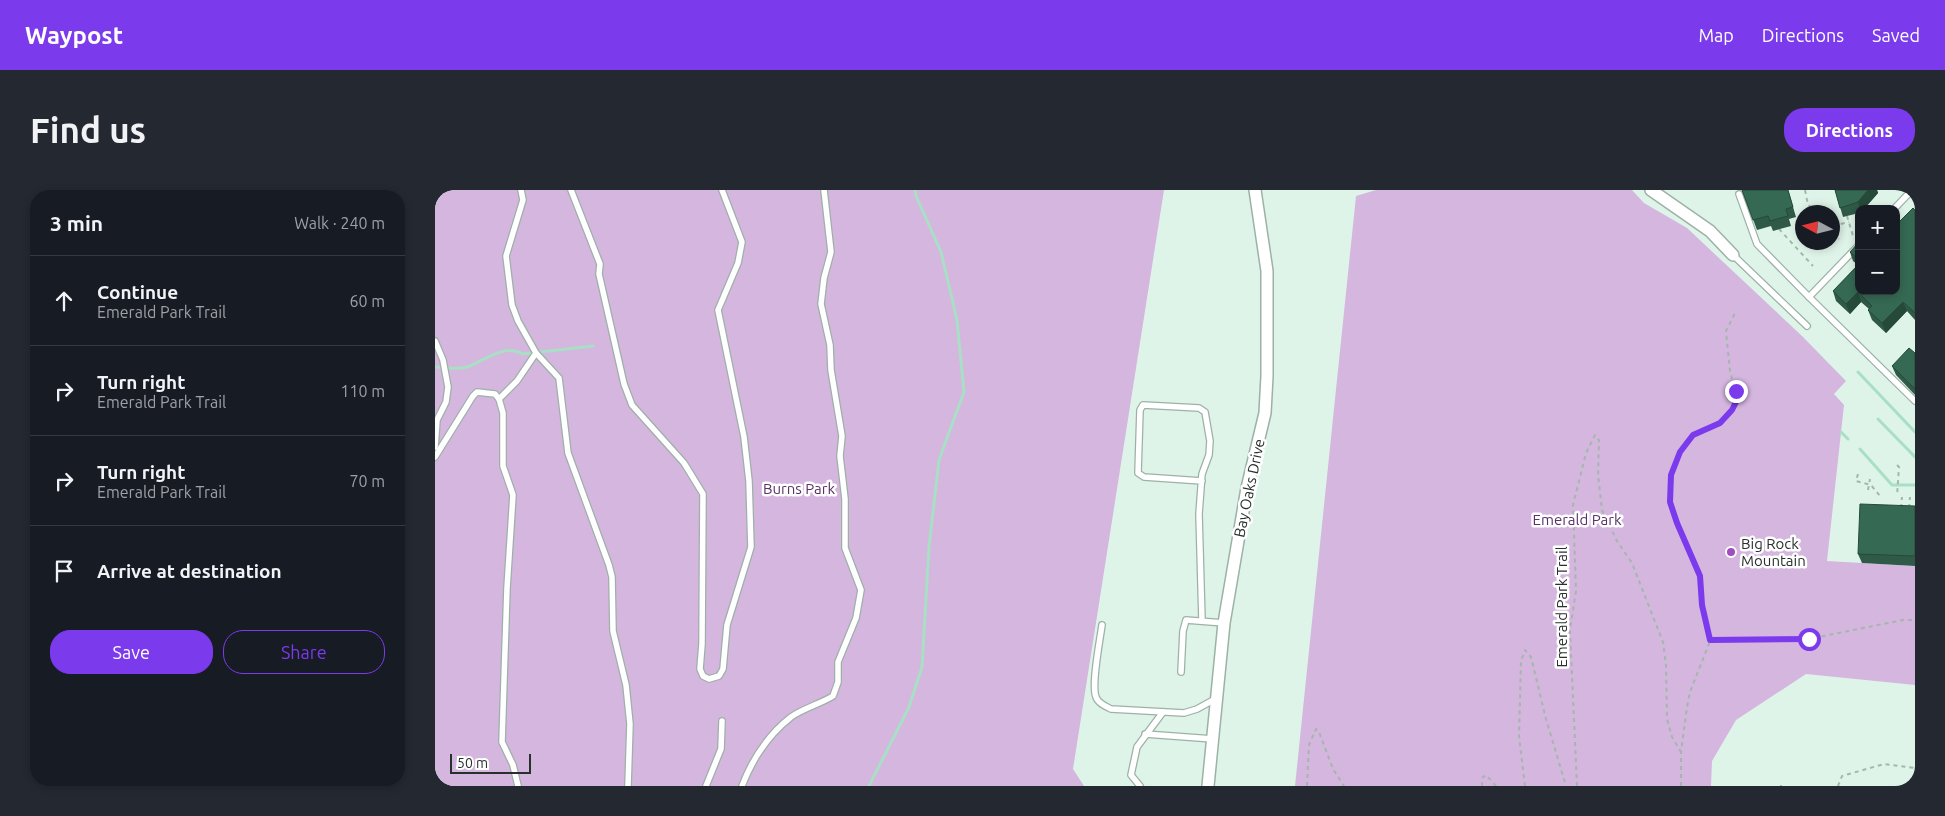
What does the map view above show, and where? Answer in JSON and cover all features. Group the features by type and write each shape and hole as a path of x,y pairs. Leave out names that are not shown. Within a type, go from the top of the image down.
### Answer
{"street":[{"name":"Bay Oaks Drive","path":"1208,786 1224,623 1247,488 1263,422 1267,385 1267,271 1255,190"},
{"path":"1651,190 1710,232 1733,255"}],"lane":[{"path":"521,190 523,200 507,246 511,304 517,321 536,353 559,378 568,453 611,571 613,631 626,685 630,724 628,786"},
{"path":"571,190 600,264 599,274 625,384 633,405 684,463 703,494 702,644 699,669 703,676 709,679 719,676 723,669 727,625 751,547 749,481 744,437 718,310 737,263 742,242 722,190"},
{"path":"742,786 753,761 791,717 833,696 836,690 840,655 850,634 860,604 861,590 845,548 845,498 840,456 842,436 831,370 830,345 821,304 824,278 831,252 824,190"},
{"path":"1897,205 1911,190"},
{"path":"1739,194 1757,244 1915,401"},
{"path":"1809,297 1855,249"},
{"path":"1733,255 1807,326"},
{"path":"435,341 443,360 449,387 446,402 437,420 435,447"},
{"path":"499,399 517,381 536,353"},
{"path":"435,457 462,410 477,392 491,392 499,399 503,413 503,466 513,495 502,742 513,765 518,786"},
{"path":"1202,481 1144,477 1138,473 1140,410 1143,405 1199,408 1205,412 1210,441 1202,481 1199,514 1202,621"},
{"path":"1181,672 1183,631 1187,620 1224,623"},
{"path":"1101,624 1095,686 1096,697 1103,705 1111,709 1184,713 1197,709 1217,698"},
{"path":"1140,786 1131,775 1137,747 1163,712"},
{"path":"706,786 721,749 722,722"},
{"path":"1145,734 1213,739"}],"path":[{"path":"1805,190 1808,205"},
{"path":"1847,216 1854,239"},
{"path":"1840,224 1849,222"},
{"path":"1779,229 1813,266"},
{"path":"1681,786 1681,752 1690,692 1710,640 1702,605 1700,576 1670,502 1671,475 1686,443 1693,435 1720,423 1732,410 1737,400 1730,371 1726,331 1735,313"},
{"name":"Emerald Park Trail","path":"1577,786 1570,630 1576,591 1573,505 1586,453 1595,435 1599,440 1598,474 1602,510 1617,541 1631,563 1663,642 1667,666 1667,719 1672,737 1681,752"},
{"path":"1897,465 1899,467 1897,496"},
{"path":"1858,474 1856,481 1869,484 1880,496"},
{"path":"1867,490 1870,479"},
{"path":"1901,515 1902,497"},
{"path":"1909,515 1910,497"},
{"path":"1710,640 1809,639 1903,620 1915,620"},
{"name":"Emerald Park Trail","path":"1525,786 1519,736 1521,661 1525,650 1531,657 1546,719 1566,786"},
{"path":"1307,786 1309,745 1316,729 1319,732 1333,769 1344,786"},
{"path":"1838,786 1842,776 1884,764 1915,768"},
{"path":"1482,786 1482,778 1486,774 1496,786"}],"green space":[{"name":"Burns Park","path":"435,190 1164,190 1073,769 1084,786 435,786"},
{"name":"Emerald Park","path":"1376,190 1632,190 1644,203 1687,228 1802,336 1846,381 1834,394 1844,405 1827,561 1915,566 1915,685 1806,674 1736,720 1712,761 1711,786 1295,786 1356,196"}],"building":[{"path":"1742,190 1788,190 1793,207 1786,209 1788,216 1770,221 1768,216 1753,220"},
{"path":"1835,190 1868,190 1858,202 1840,208"},
{"path":"1913,208 1915,210 1915,313 1903,302 1882,323 1868,310 1872,306 1861,295 1900,295 1900,221"},
{"path":"1855,246 1855,256 1850,252"},
{"path":"1855,268 1855,295 1846,304 1833,291"},
{"path":"1909,348 1915,353 1915,389 1892,366"},
{"path":"1860,504 1915,506 1915,556 1858,554"}],"waterway":[{"path":"869,786 909,707 922,667 929,547 939,460 964,392 957,320 941,252 915,190"},
{"path":"435,367 463,368 494,354 508,351 516,351 523,354 593,346"},
{"path":"1858,372 1915,432"},
{"path":"1878,419 1915,457"},
{"path":"1841,432 1848,439"},
{"path":"1860,449 1892,485 1915,485"}],"place":[{"name":"Big Rock Mountain","path":"1731,552"}],"route":[{"path":"1736,391 1737,400 1732,410 1720,423 1693,435 1680,452 1671,475 1670,502 1700,576 1703,590 1702,605 1710,640 1809,639"}]}
